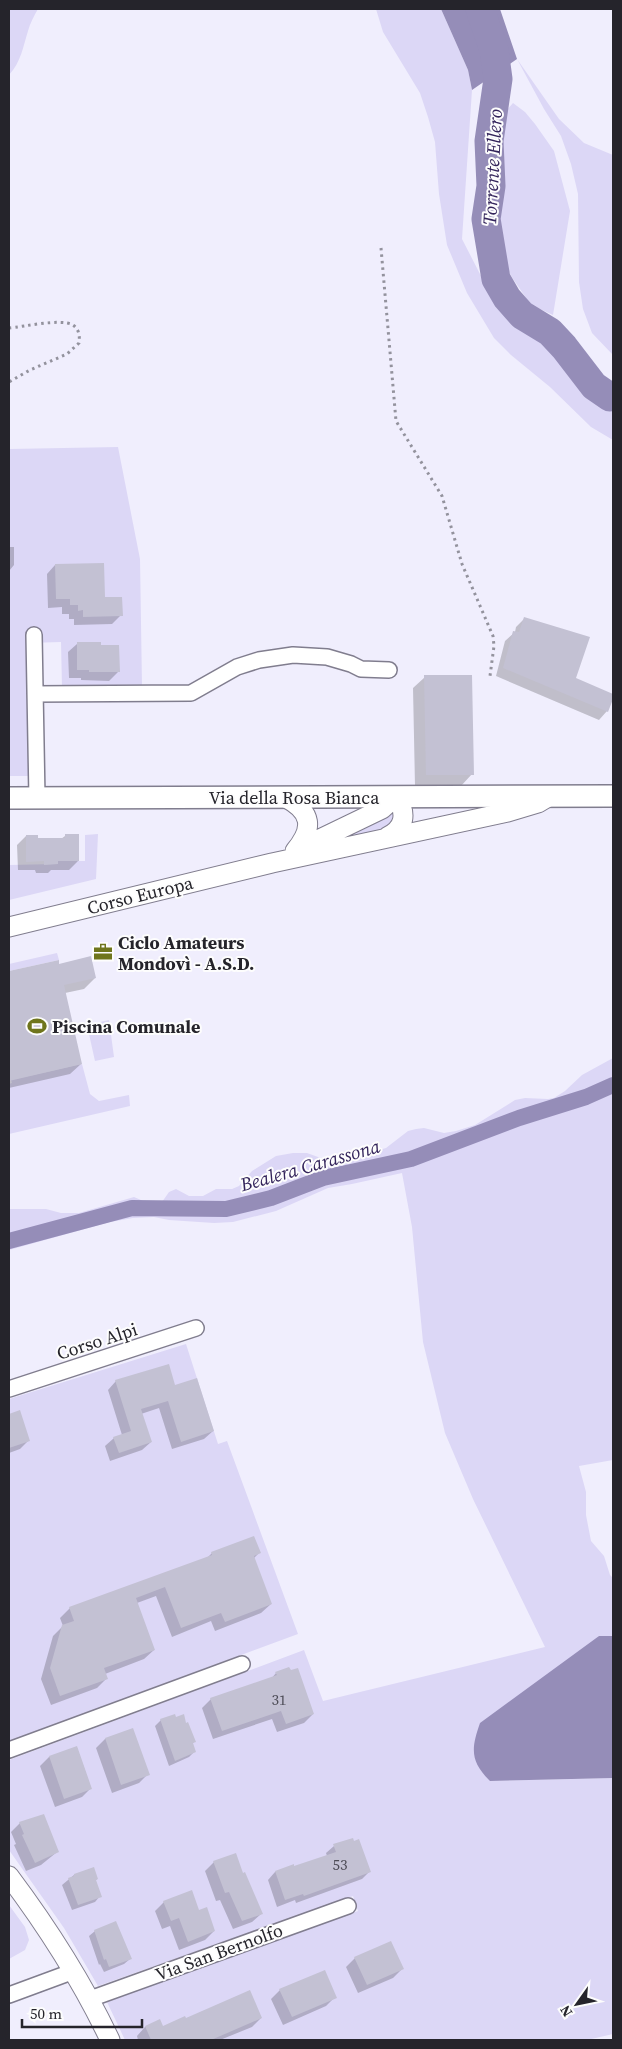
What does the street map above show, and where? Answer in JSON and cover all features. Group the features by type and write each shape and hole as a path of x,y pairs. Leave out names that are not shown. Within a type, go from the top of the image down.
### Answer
{"main road":[{"name":"Via della Rosa Bianca","path":"9,798 613,796"}],"street":[{"path":"34,634 37,798"},
{"path":"35,694 191,693 237,667 259,660 293,655 335,659 360,669 389,670"},
{"name":"Corso Europa","path":"9,927 272,863 516,810 552,796"},
{"path":"386,838 398,830 404,818 402,804 396,797"},
{"name":"Corso Europa","path":"272,863 382,809 396,797"},
{"path":"286,798 300,806 308,820 308,830 304,840 295,851"},
{"name":"Corso Alpi","path":"9,1388 196,1328"},
{"path":"9,1750 242,1664"},
{"path":"9,1876 74,1971 110,2040"},
{"name":"Via San Bernolfo","path":"90,1999 348,1906"},
{"path":"9,1994 74,1971"}],"path":[{"path":"381,248 396,421 442,496 462,564 491,628 494,646 490,676"},
{"path":"9,328 61,322 71,324 80,335 79,343 67,354 30,370 9,382"}],"shaded area":[{"path":"9,9 38,9 30,25 19,60 9,75"},
{"path":"376,9 441,9 468,70 472,90 462,239 480,274 503,308 543,335 581,383 613,408 613,440 591,427 550,387 511,355 494,338 467,293 447,245 439,194 435,142 428,117 420,93 383,32"},
{"path":"441,9 500,9 517,59 472,90 468,70"},
{"path":"517,59 559,119 584,143 613,155 613,355 592,333 583,309 579,282 578,194 571,164 561,136"},
{"path":"513,103 525,112 554,151 570,211 553,315 531,305 513,279 496,248 491,217 496,187 494,143 499,119"},
{"path":"118,447 140,559 142,687 62,688 61,642 28,643 30,776 9,776 9,449"},
{"path":"396,813 394,828 307,851 386,814"},
{"path":"98,834 96,879 9,900 9,865 58,864 58,861 85,861 85,835"},
{"path":"57,953 59,960 9,971 9,964"},
{"path":"109,1020 114,1057 95,1061 87,1025"},
{"path":"613,1058 613,1460 579,1466 586,1492 586,1515 591,1541 604,1556 610,1575 613,1578 613,1636 599,1636 490,1781 613,1778 613,2034 587,2040 125,2040 107,2002 358,1911 353,1896 98,1986 64,1928 9,1850 9,1760 304,1650 323,1701 545,1647 473,1499 445,1433 423,1342 412,1227 402,1173 328,1188 276,1211 233,1222 214,1223 154,1217 133,1218 110,1222 9,1250 9,1209 46,1209 61,1213 79,1213 134,1197 148,1203 162,1202 169,1192 176,1189 189,1196 203,1196 216,1189 232,1189 239,1186 252,1171 276,1156 307,1153 329,1161 336,1161 358,1148 379,1150 386,1148 408,1131 424,1128 444,1133 475,1125 515,1100 554,1098 565,1091 582,1075"},
{"path":"82,1064 90,1094 99,1101 129,1095 130,1106 9,1134 9,1084 12,1083 11,1080"},
{"path":"186,1344 218,1444 227,1441 298,1634 9,1741 9,1399"},
{"path":"599,1636 613,1636 613,1778 490,1781 483,1774 474,1754 475,1740 480,1723"},
{"path":"9,1905 25,1927 29,1940 25,1950 9,1959"}],"building":[{"path":"104,563 105,597 122,597 123,616 83,617 83,610 78,611 78,605 70,605 70,599 56,599 55,564"},
{"path":"524,617 590,637 576,678 613,694 608,712 503,668 513,631 519,632"},
{"path":"77,642 101,642 101,645 119,645 120,672 77,670"},
{"path":"424,675 472,675 474,775 426,775"},
{"path":"65,834 79,834 79,861 58,861 58,864 44,865 44,861 26,862 26,835 38,835 38,838 65,838"},
{"path":"91,956 96,978 64,985 82,1064 9,1081 9,971 59,960 59,964"},
{"path":"169,1364 175,1385 197,1378 214,1431 181,1442 168,1401 141,1409 152,1442 119,1453 113,1437 131,1431 115,1380"},
{"path":"20,1410 30,1441 9,1448 9,1414"},
{"path":"254,1536 261,1553 254,1556 272,1604 225,1622 221,1613 181,1628 165,1587 136,1598 155,1650 104,1668 108,1679 60,1696 50,1668 62,1625 74,1621 69,1607 212,1555 211,1552"},
{"path":"289,1667 291,1670 298,1668 314,1714 286,1724 281,1711 222,1731 210,1698 277,1675 275,1672"},
{"path":"175,1714 176,1717 184,1714 186,1723 188,1722 196,1742 193,1743 196,1752 175,1761 160,1719"},
{"path":"133,1728 150,1775 121,1785 105,1738"},
{"path":"77,1746 92,1789 64,1799 49,1756"},
{"path":"44,1814 59,1852 35,1863 22,1835 24,1834 19,1822"},
{"path":"353,1838 354,1841 359,1839 371,1872 304,1896 303,1894 285,1900 275,1871 336,1852 333,1844"},
{"path":"236,1853 243,1873 245,1872 263,1914 242,1921 229,1892 225,1893 213,1861"},
{"path":"94,1867 102,1897 78,1905 68,1878"},
{"path":"192,1890 199,1910 207,1907 215,1931 188,1942 179,1918 171,1921 163,1901"},
{"path":"116,1921 132,1959 109,1967 106,1959 104,1960 94,1930"},
{"path":"391,1941 404,1969 367,1985 354,1957"},
{"path":"325,1970 337,1998 292,2017 279,1989"},
{"path":"250,1990 262,2018 211,2040 151,2040 145,2026 160,2019 163,2026"}],"waterway":[{"name":"Torrente Ellero","path":"480,9 494,50 498,79 489,141 491,186 486,219 496,279 507,298 522,315 550,332 594,386 610,397 613,396"},
{"name":"Bealera Carassona","path":"9,1241 132,1208 226,1209 271,1198 323,1178 411,1159 519,1118 586,1097 613,1085"}],"place":[{"name":"Ciclo Amateurs Mondovì - A.S.D.","path":"103,952"},
{"name":"Piscina Comunale","path":"37,1026"}]}
